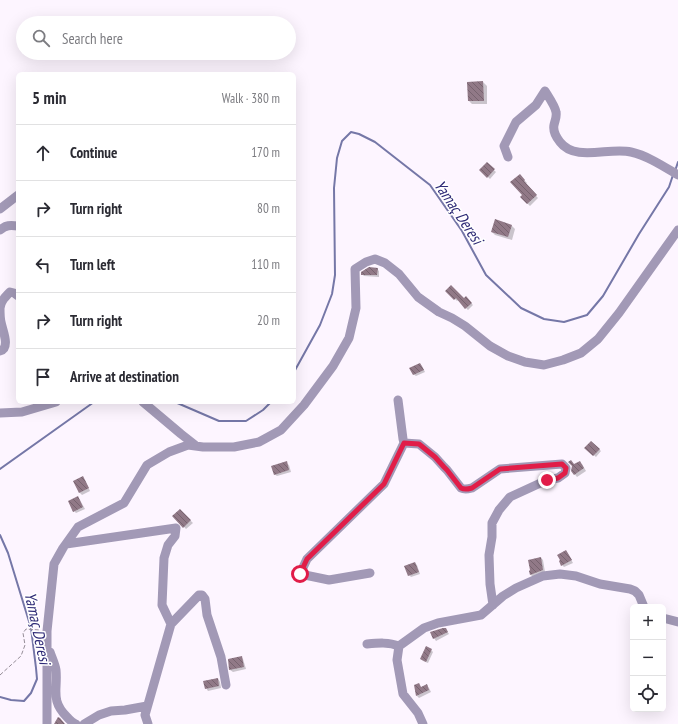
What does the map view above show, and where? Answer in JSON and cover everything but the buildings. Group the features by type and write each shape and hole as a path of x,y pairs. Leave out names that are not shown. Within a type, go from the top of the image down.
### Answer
{"street":[{"path":"508,157 504,146 516,122 536,105 545,90 556,111 554,132 559,142 566,147 574,151 581,152 630,152 652,160 674,173"},
{"path":"0,209 16,197"},
{"path":"0,230 6,226 16,226"},
{"path":"47,724 47,631 54,564 66,544 78,527 124,503 147,465 169,452 188,445 203,447 234,447 259,442 281,430 304,405 332,366 349,338 356,308 355,269 366,262 375,259 385,263 398,274 418,297 439,312 465,326 490,346 508,356 525,362 544,365 581,353 598,339 619,313 678,230"},
{"path":"0,351 4,349 5,342 0,308 4,297 10,292 16,294"},
{"path":"370,573 329,580 300,574 307,559 384,484 404,443 398,400"},
{"path":"0,413 22,412 49,404"},
{"path":"145,404 196,446"},
{"path":"404,443 419,444 435,457 461,488 464,489 472,488 500,469 562,464 566,468 565,473 558,478 547,480 510,497 499,510 492,523 492,537 489,555 490,584 493,605"},
{"path":"66,544 176,528 175,536 168,545 164,558 162,605 171,624"},
{"path":"423,724 418,713 403,694 397,660 399,646 424,628 438,623 482,615 503,596 516,588 543,576 560,574 576,576 600,584 630,589 639,595 643,604"},
{"path":"148,724 145,715 147,706 171,624 199,595 202,595 205,599 207,615 222,657 226,685"},
{"path":"666,619 678,622"},
{"path":"367,644 380,643 399,646"},
{"path":"47,648 56,670 55,699 61,711 73,723 76,724"},
{"path":"84,724 99,715 111,711 147,706"}],"path":[{"path":"0,675 21,656 25,645 23,633 26,629 36,629"}],"waterway":[{"name":"Yamaç Deresi","path":"296,368 320,325 332,294 335,275 334,188 337,158 342,141 351,132 359,134 375,142 430,185 462,231 486,275 521,308 544,319 564,322 587,315 603,296 639,234 669,187 673,175"},
{"name":"Yamaç Deresi","path":"675,171 678,162"},
{"name":"Yamaç Deresi","path":"0,469 91,404"},
{"name":"Yamaç Deresi","path":"180,404 219,421 246,421 263,410 269,404"},
{"name":"Yamaç Deresi","path":"0,535 8,553 31,628 37,679 31,693 24,701 0,697"}],"route":[{"path":"300,574 307,559 384,484 404,443 419,444 435,457 461,488 464,489 472,488 500,469 562,464 566,468 565,473 558,478 547,480"}]}
